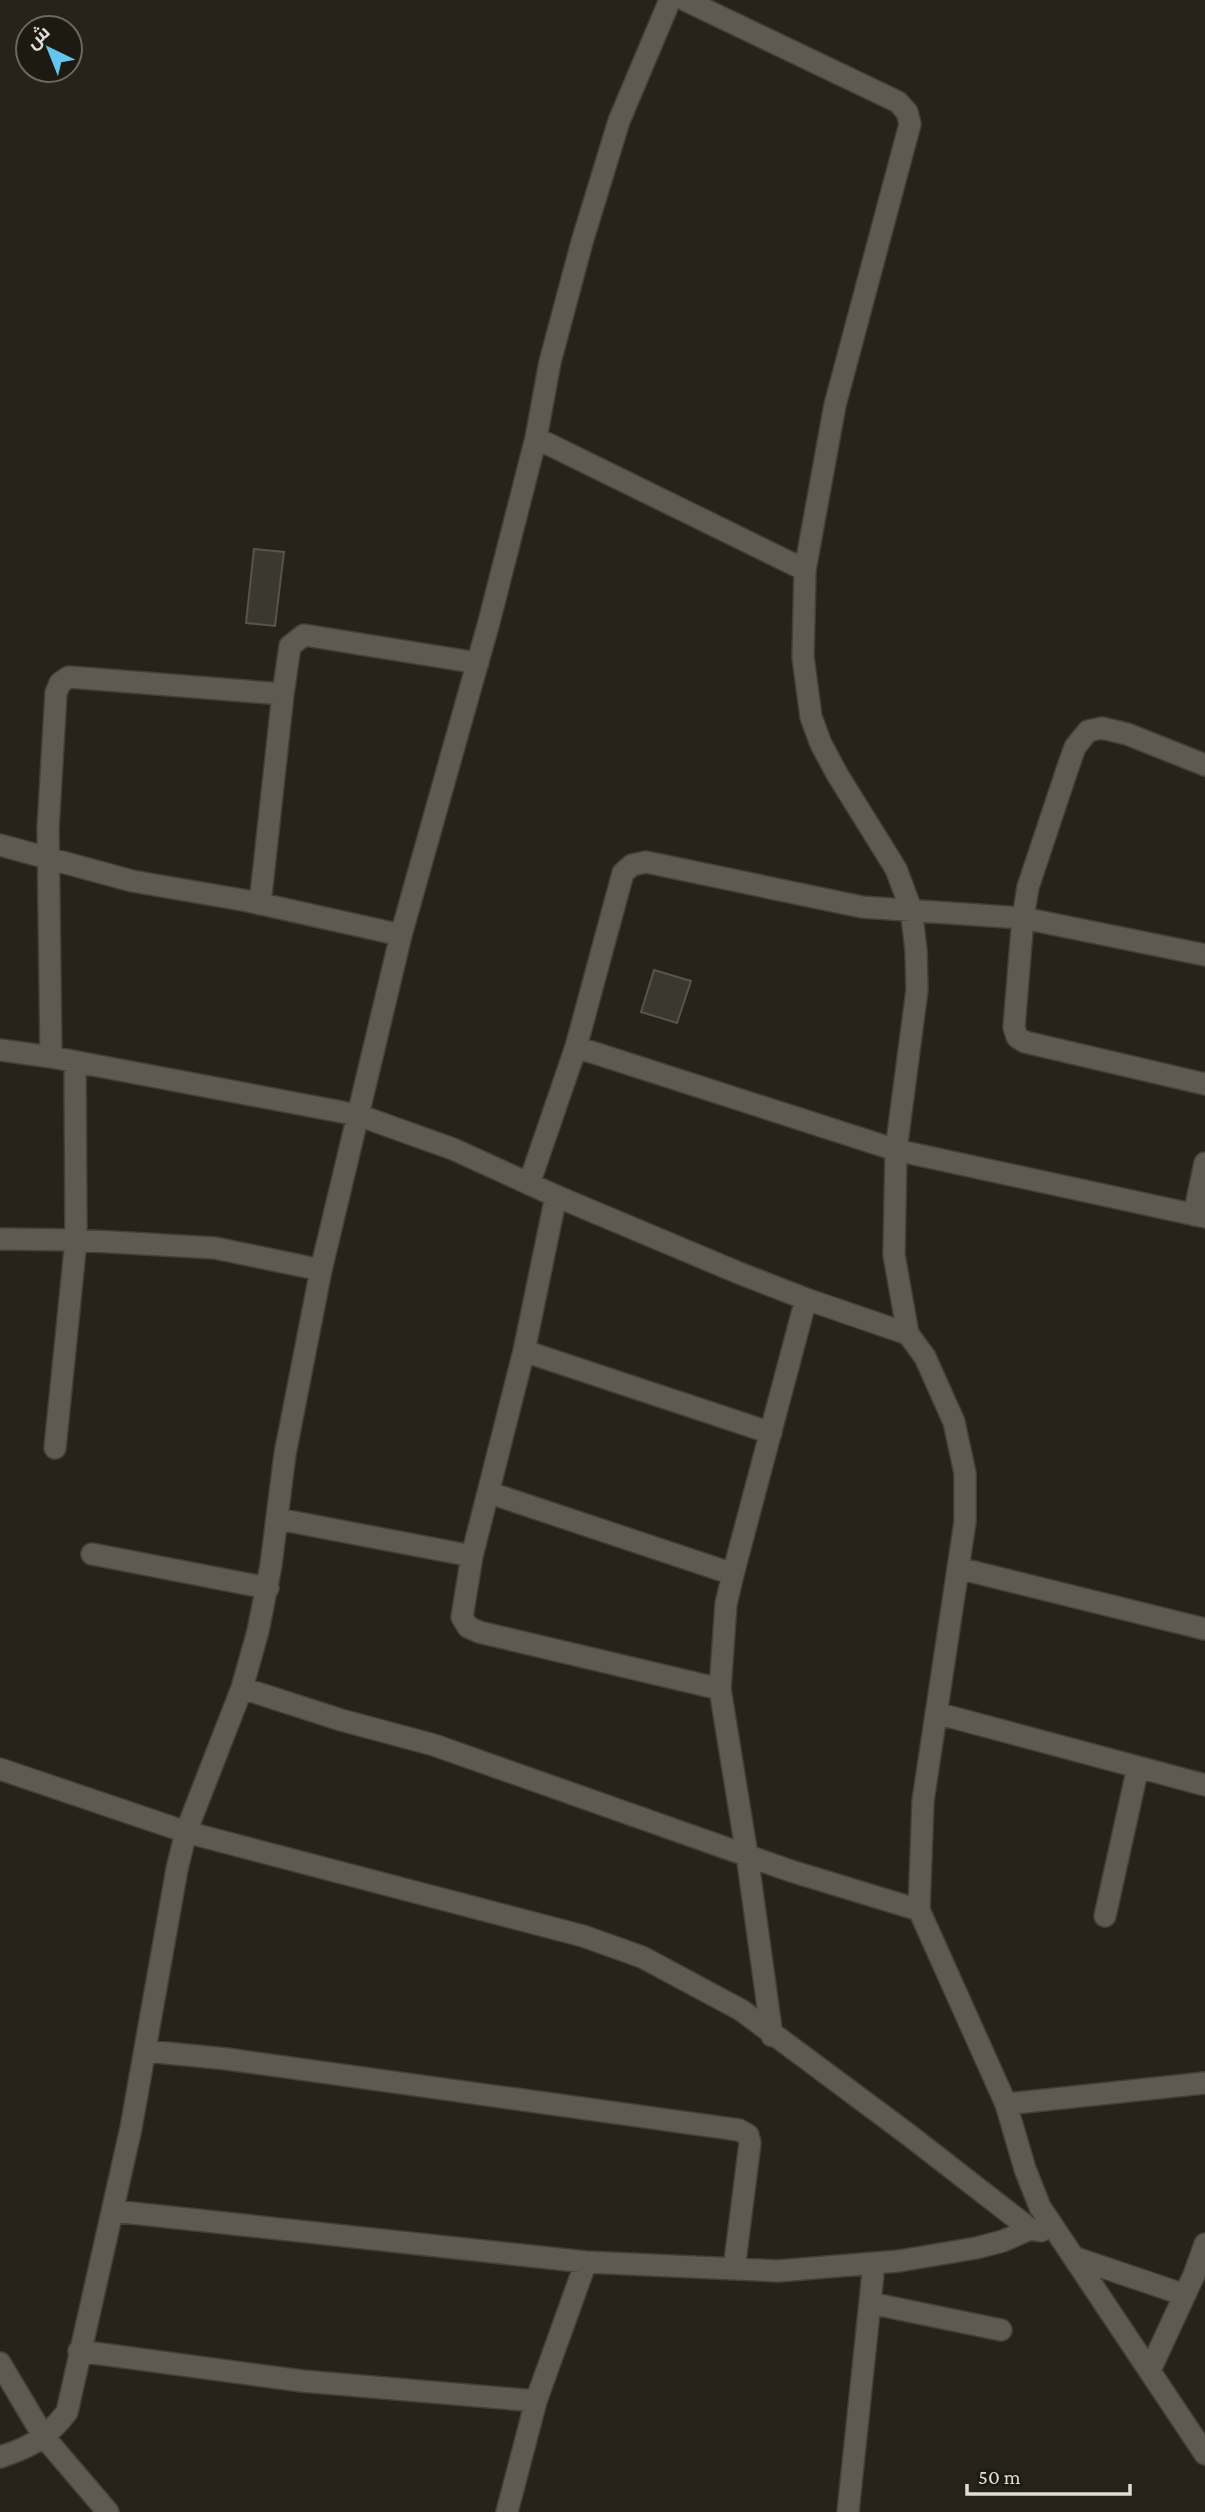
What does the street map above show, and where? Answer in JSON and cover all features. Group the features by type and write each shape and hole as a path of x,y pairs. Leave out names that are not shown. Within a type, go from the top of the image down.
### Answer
{"street":[{"path":"0,2457 23,2449 44,2437 66,2412 113,2211 146,2051 174,1882 186,1832 242,1688 268,1588 285,1454 321,1270 401,935 478,663 536,438 550,362 585,229 619,121 670,0"},
{"path":"685,0 898,102 907,112 910,124 835,405 805,570 803,657 811,717 821,744 892,861 912,909 917,990 896,1150 894,1255 908,1334 925,1357 937,1380 954,1422 965,1473 965,1522 923,1801 919,1910 1006,2104 1032,2187 1046,2216 1205,2454"},
{"path":"536,438 805,570"},
{"path":"260,904 290,646 304,635 478,663"},
{"path":"51,1057 48,829 56,693 60,683 69,677 283,694"},
{"path":"1205,765 1127,734 1102,728 1088,731 1075,747 1028,887 1014,1027 1017,1037 1025,1042 1205,1084"},
{"path":"0,845 132,881 260,904 401,935"},
{"path":"528,1184 576,1047 619,883 623,873 632,865 646,862 862,907 1023,918 1205,955"},
{"path":"576,1047 896,1150 1200,1216 1205,1163"},
{"path":"0,1050 51,1057 358,1115 453,1149 556,1196 806,1299 908,1334"},
{"path":"55,1448 76,1240 75,1062"},
{"path":"556,1196 524,1351 472,1556 462,1617 468,1627 479,1632 720,1689"},
{"path":"0,1239 76,1240 215,1248 321,1270"},
{"path":"772,2036 747,1855 720,1689 726,1604 806,1299"},
{"path":"524,1351 771,1433"},
{"path":"490,1493 733,1574"},
{"path":"278,1519 472,1556"},
{"path":"92,1554 268,1588"},
{"path":"958,1568 1205,1629"},
{"path":"242,1688 341,1720 434,1745 747,1855 919,1910"},
{"path":"936,1713 1205,1785"},
{"path":"1105,1916 1138,1767"},
{"path":"0,1769 186,1832 583,1936 642,1957 741,2010 1030,2229 1059,2234"},
{"path":"146,2051 227,2059 739,2130 748,2136 750,2143 734,2269"},
{"path":"1006,2104 1205,2083"},
{"path":"113,2211 586,2262 778,2271 874,2264 975,2248 1003,2241 1030,2229"},
{"path":"1150,2370 1205,2244"},
{"path":"1076,2258 1185,2295"},
{"path":"507,2512 536,2401 586,2262"},
{"path":"848,2512 874,2264"},
{"path":"870,2303 1001,2330"},
{"path":"79,2351 302,2381 536,2401"},
{"path":"0,2363 44,2437 108,2512"},
{"path":"0,2450 23,2449"}],"building":[{"path":"254,549 284,552 275,626 246,623"},
{"path":"654,970 691,981 677,1023 641,1012"}]}
